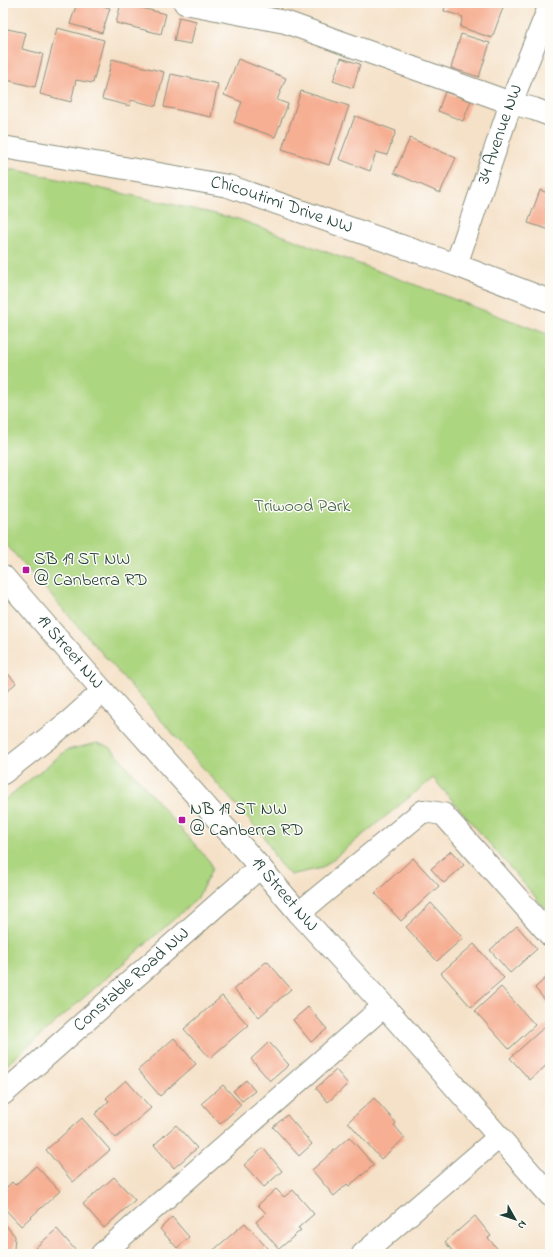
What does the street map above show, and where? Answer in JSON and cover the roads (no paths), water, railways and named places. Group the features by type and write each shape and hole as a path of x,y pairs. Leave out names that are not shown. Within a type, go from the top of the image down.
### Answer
{"street":[{"path":"185,3 285,22 511,103 550,115"},
{"name":"34 Avenue NW","path":"456,265 511,103 550,6"},
{"name":"Chicoutimi Drive NW","path":"3,147 228,186 456,265 550,301"},
{"name":"19 Street NW","path":"3,576 103,691 260,866 299,913 384,1006 550,1195"},
{"path":"3,773 71,720 103,691"},
{"path":"299,913 423,811 443,814 550,935"},
{"name":"Constable Road NW","path":"3,1094 260,866"},
{"path":"102,1254 384,1006"},
{"path":"364,1254 499,1137"}],"place":[{"name":"SB 19 ST NW @ Canberra RD","path":"26,570"},
{"name":"NB 19 ST NW @ Canberra RD","path":"182,820"}],"park label":[{"name":"Triwood Park","path":"302,507"}]}
